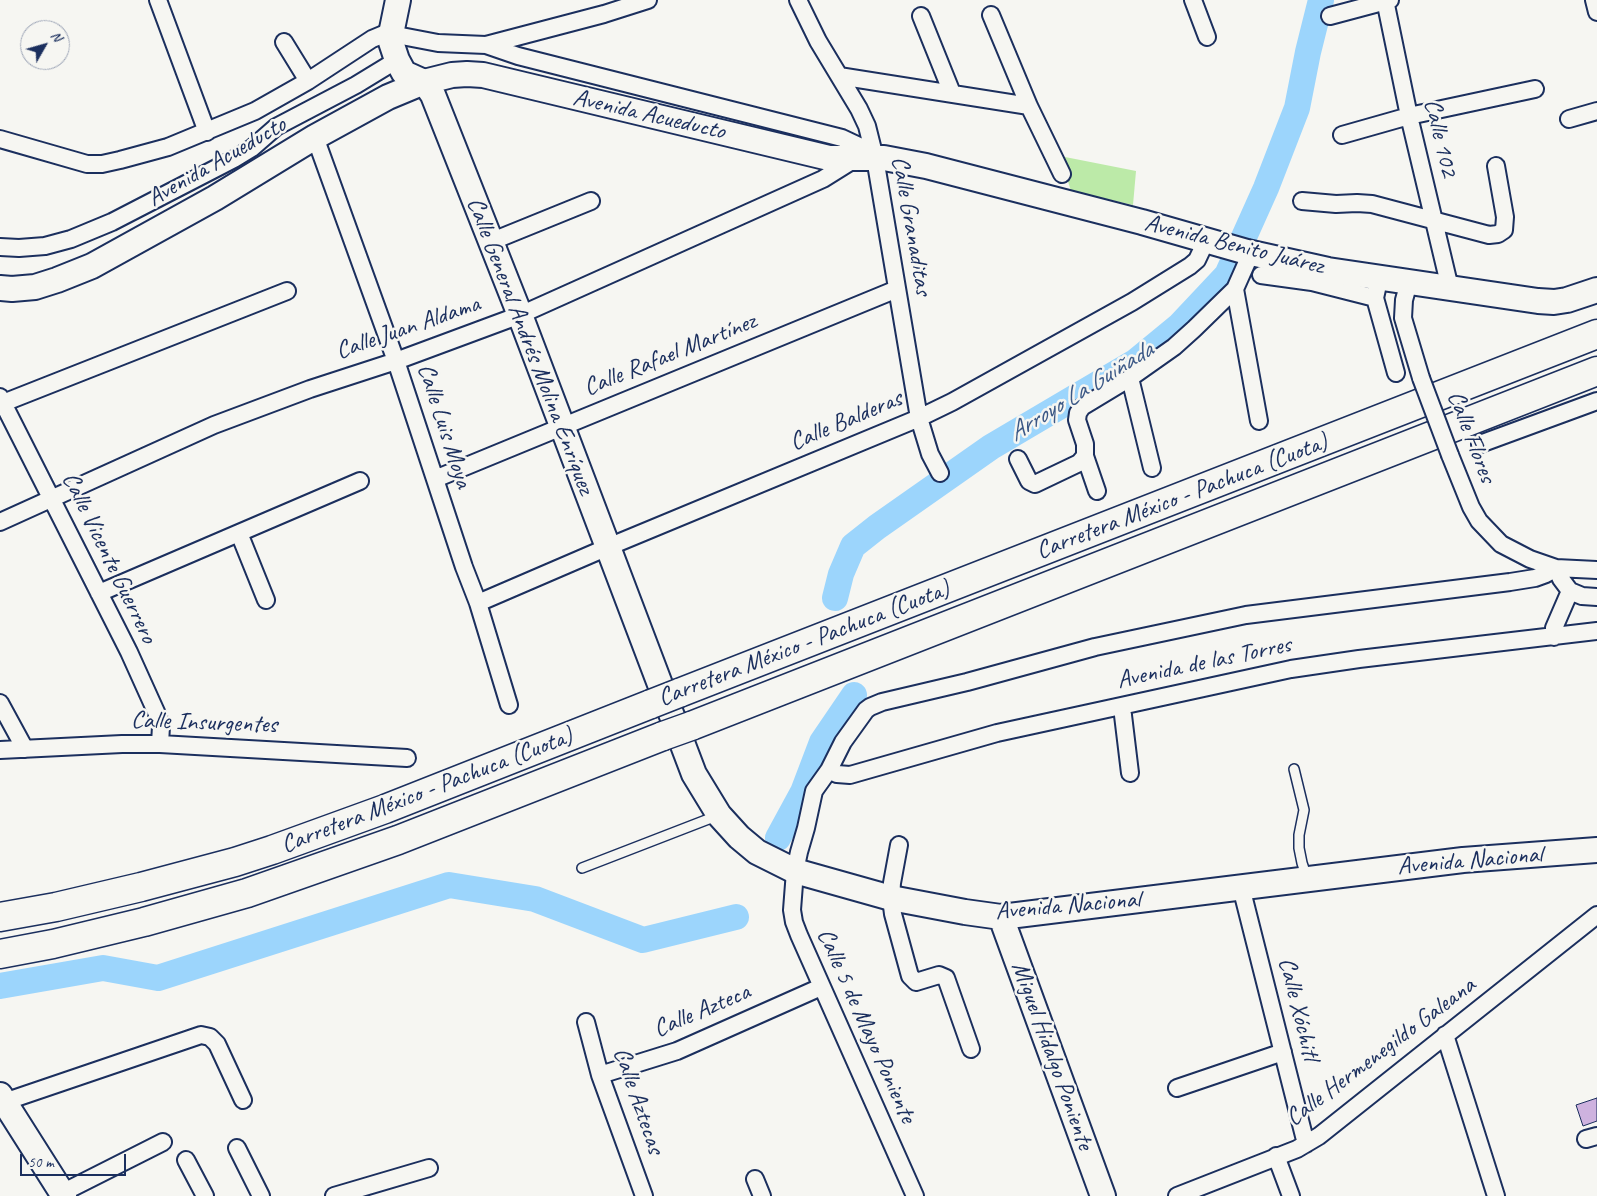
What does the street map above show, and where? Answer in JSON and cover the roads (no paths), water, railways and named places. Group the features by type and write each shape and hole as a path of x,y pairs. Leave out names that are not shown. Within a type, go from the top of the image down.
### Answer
{"highway":[{"name":"Carretera México - Pachuca (Cuota)","path":"0,917 56,907 236,862 386,809 1597,334"},
{"name":"Carretera México - Pachuca (Cuota)","path":"0,954 135,925 247,894 398,840 1597,371"}],"main road":[{"path":"398,0 392,34 392,42 397,60 404,73 424,82"},
{"name":"Avenida Acueducto","path":"0,288 35,287 92,266 215,198 314,137 388,97 424,82 452,75 483,75 829,158 865,158"},
{"name":"Calle General Andrés Molina Enríquez","path":"424,82 433,95 520,315 656,671"},
{"name":"Avenida Benito Juárez","path":"865,158 926,166 1009,186 1377,288 1409,282 1554,302 1567,300 1597,290"},
{"name":"Avenida Nacional","path":"656,671 694,774 719,814 757,852 795,871 891,898 964,912 1001,917 1463,860 1597,850"},
{"name":"Miguel Hidalgo Poniente","path":"1001,917 1104,1196"},
{"path":"2,1098 63,1194"}],"street":[{"path":"158,0 207,132"},
{"path":"486,45 604,14 648,0"},
{"name":"Calle Granaditas","path":"798,0 818,41 863,118 865,158 897,289 919,418 930,454 940,472"},
{"path":"1193,0 1207,37"},
{"path":"1330,16 1387,0"},
{"name":"Calle 102","path":"1387,0 1409,116 1450,288"},
{"path":"1594,0 1597,12"},
{"path":"991,15 1029,106 1062,174"},
{"path":"921,16 952,93"},
{"path":"0,138 87,164 102,164 168,147 255,111 308,81 372,39 384,34 392,34 438,43 486,45 518,56 842,138 859,146 865,158"},
{"path":"284,42 308,81"},
{"name":"Avenida Acueducto","path":"0,247 45,246 71,239 112,222 234,159 252,148 276,127 356,85 397,60"},
{"path":"839,76 1029,106"},
{"path":"1342,135 1409,116 1535,89"},
{"path":"1569,119 1597,111"},
{"name":"Calle Luis Moya","path":"314,137 396,361 478,603 509,704"},
{"name":"Calle Juan Aldama","path":"0,522 214,425 520,315 823,179 865,158"},
{"path":"1302,201 1336,204 1372,204 1489,235 1502,233 1505,227 1505,217 1496,166"},
{"path":"490,242 591,200"},
{"name":"Calle Balderas","path":"478,603 919,418 952,402 1132,302 1197,260 1213,243"},
{"path":"1097,490 1085,456 1085,444 1077,420 1078,413 1086,404 1130,378 1174,347 1194,329 1235,289 1249,253"},
{"path":"1261,275 1377,288 1396,374"},
{"name":"Calle Flores","path":"1409,282 1404,300 1404,318 1421,378 1471,507 1479,521 1501,544 1515,552 1556,568"},
{"name":"Calle Rafael Martínez","path":"435,479 897,289"},
{"path":"1235,289 1259,421"},
{"path":"2,400 287,291"},
{"path":"1130,378 1152,468"},
{"name":"Calle Vicente Guerrero","path":"2,400 129,652 157,714 161,726 160,744"},
{"path":"1480,444 1597,401"},
{"path":"1018,459 1029,481 1033,484 1038,484 1079,462 1085,456"},
{"path":"99,594 360,481"},
{"path":"239,533 266,600"},
{"path":"1556,568 1570,591 1582,596 1597,597"},
{"name":"Avenida de las Torres","path":"795,871 814,791 829,770 843,742 861,715 870,707 882,702 968,682 1095,647 1246,615 1510,582 1535,578 1556,568 1597,570"},
{"path":"1554,637 1556,622 1570,591"},
{"name":"Avenida de las Torres","path":"829,770 838,774 850,775 997,733 1323,664 1597,631"},
{"path":"0,703 25,749"},
{"path":"1122,707 1130,773"},
{"name":"Calle Insurgentes","path":"0,750 160,744 407,758"},
{"path":"900,845 892,883 891,898 893,914 910,976 916,982 939,975 946,978 971,1049"},
{"name":"Calle 5 de Mayo Poniente","path":"795,871 792,902 794,922 821,987 916,1196"},
{"name":"Calle Xóchitl","path":"1241,887 1306,1144"},
{"name":"Calle Hermenegildo Galeana","path":"1177,1196 1306,1144 1597,915"},
{"name":"Calle Azteca","path":"600,1075 678,1051 821,987"},
{"name":"Calle Aztecas","path":"586,1022 600,1075 644,1196"},
{"path":"2,1098 202,1035 210,1037 217,1044 243,1100"},
{"path":"1445,1035 1496,1196"},
{"path":"1177,1088 1283,1052"},
{"path":"63,1194 164,1142"},
{"path":"237,1148 261,1196"},
{"path":"1276,1156 1291,1196"},
{"path":"186,1160 205,1196"},
{"path":"334,1196 429,1168"},
{"path":"755,1179 762,1196"}],"lane":[{"path":"1294,769 1304,810 1299,848 1307,878"},
{"path":"582,868 719,814"}],"waterway":[{"name":"Arroyo La Guiñada","path":"835,598 841,574 853,546 991,447 1135,362 1180,325 1227,275 1266,188 1297,108 1321,0"},
{"path":"778,838 803,792 822,742 854,695"},
{"path":"0,986 103,968 158,978 449,885 535,899 643,940 736,917"}]}
